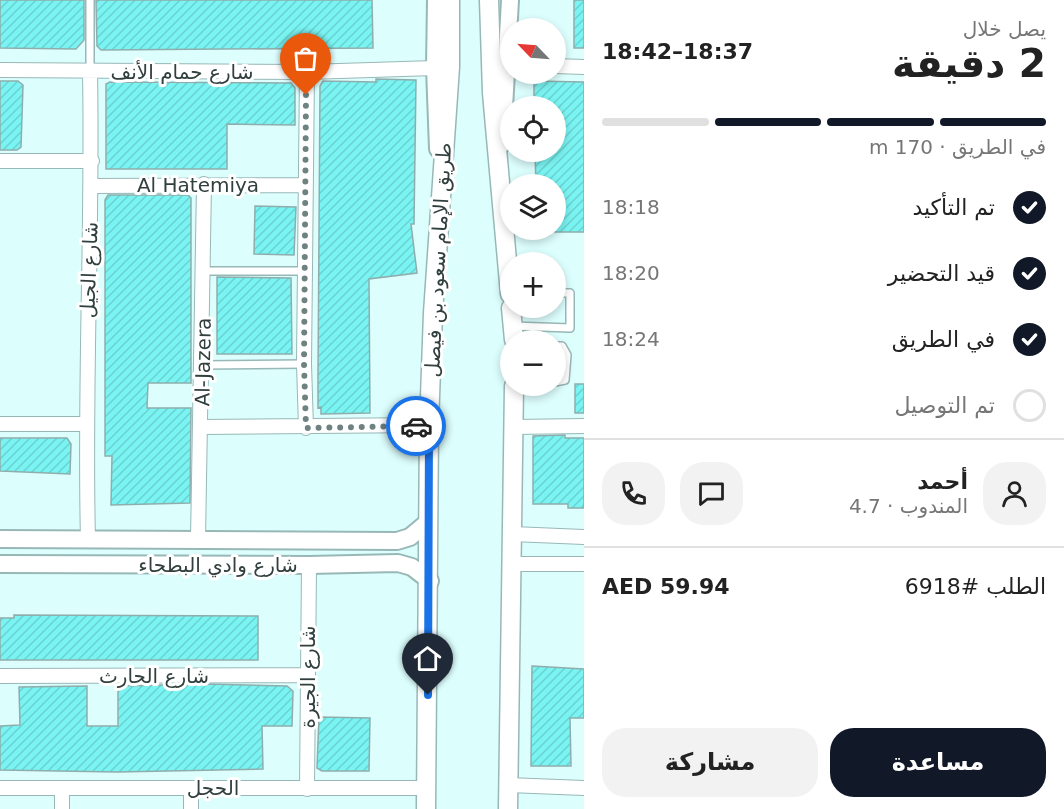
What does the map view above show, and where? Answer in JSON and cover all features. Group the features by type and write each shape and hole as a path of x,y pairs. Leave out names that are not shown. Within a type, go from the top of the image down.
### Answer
{"main road":[{"name":"طريق الإمام سعود بن فيصل","path":"426,809 430,581 429,425 452,0"},
{"path":"487,0 505,252"},
{"path":"508,809 514,396"}],"street":[{"path":"436,0 435,68 441,196"},
{"path":"509,18 510,0"},
{"path":"566,66 584,67"},
{"name":"شارع حمام الأنف","path":"0,70 307,72 435,68"},
{"name":"شارع الجيل","path":"88,540 85,424 92,186 90,72"},
{"path":"306,428 304,364 307,72"},
{"path":"500,172 507,84"},
{"path":"0,161 92,161"},
{"name":"Al-Jazera","path":"198,540 203,365 204,184"},
{"name":"Al Hatemiya","path":"92,186 305,185"},
{"path":"0,424 85,424"},
{"path":"201,427 306,428 429,425"},
{"path":"513,426 584,426"},
{"name":"شارع وادي البطحاء","path":"0,539 397,541 410,537 428,522"},
{"path":"512,534 584,537"},
{"name":"شارع وادي البطحاء","path":"0,564 309,565 398,562 422,573 430,581"},
{"path":"512,564 584,564"},
{"name":"شارع الجيرة","path":"307,789 309,565"},
{"name":"شارع الحارث","path":"0,676 308,675"},
{"path":"507,785 584,788"},
{"name":"الحجل","path":"0,788 426,788"},
{"path":"190,809 191,788"},
{"path":"62,789 62,809"}],"lane":[{"name":"شارع الجيل","path":"90,0 90,72"},
{"path":"204,271 306,271"},
{"path":"548,330 570,328 570,293 566,293"},
{"path":"203,365 304,364"}],"building":[{"path":"0,0 84,0 84,40 76,49 0,48"},
{"path":"96,0 372,0 373,48 101,50 97,46"},
{"path":"574,0 584,0 584,48 574,48"},
{"path":"376,79 416,80 414,224 411,224 417,273 369,279 370,413 321,414 321,407 318,408 320,86 323,81 376,82"},
{"path":"0,81 18,81 23,85 21,147 17,150 0,150"},
{"path":"110,82 291,83 295,88 295,125 227,124 227,169 106,169 106,84"},
{"path":"584,82 584,232 566,232 566,174 536,174 535,162 566,162 566,96 534,96 534,84"},
{"path":"108,195 188,195 191,198 191,383 148,383 147,408 191,408 190,503 111,505 112,456 105,456 105,200"},
{"path":"255,206 296,207 294,255 254,254"},
{"path":"217,277 291,278 292,354 217,354"},
{"path":"575,384 584,384 584,413 575,413"},
{"path":"565,435 565,438 584,438 584,508 568,508 568,504 533,504 533,436"},
{"path":"0,438 67,438 71,444 70,474 0,471"},
{"path":"14,615 258,616 258,660 0,660 0,618 14,618"},
{"path":"532,666 584,669 584,718 570,718 571,766 531,766"},
{"path":"206,684 287,686 293,691 292,726 262,726 263,769 117,772 0,770 0,726 20,725 19,687 87,686 87,726 118,726 118,686"},
{"path":"319,717 370,718 369,771 322,771 317,768"}],"way so far":[{"path":"306,95 304,364 306,428 416,426"}],"route":[{"path":"416,426 429,425 428,695"}]}
